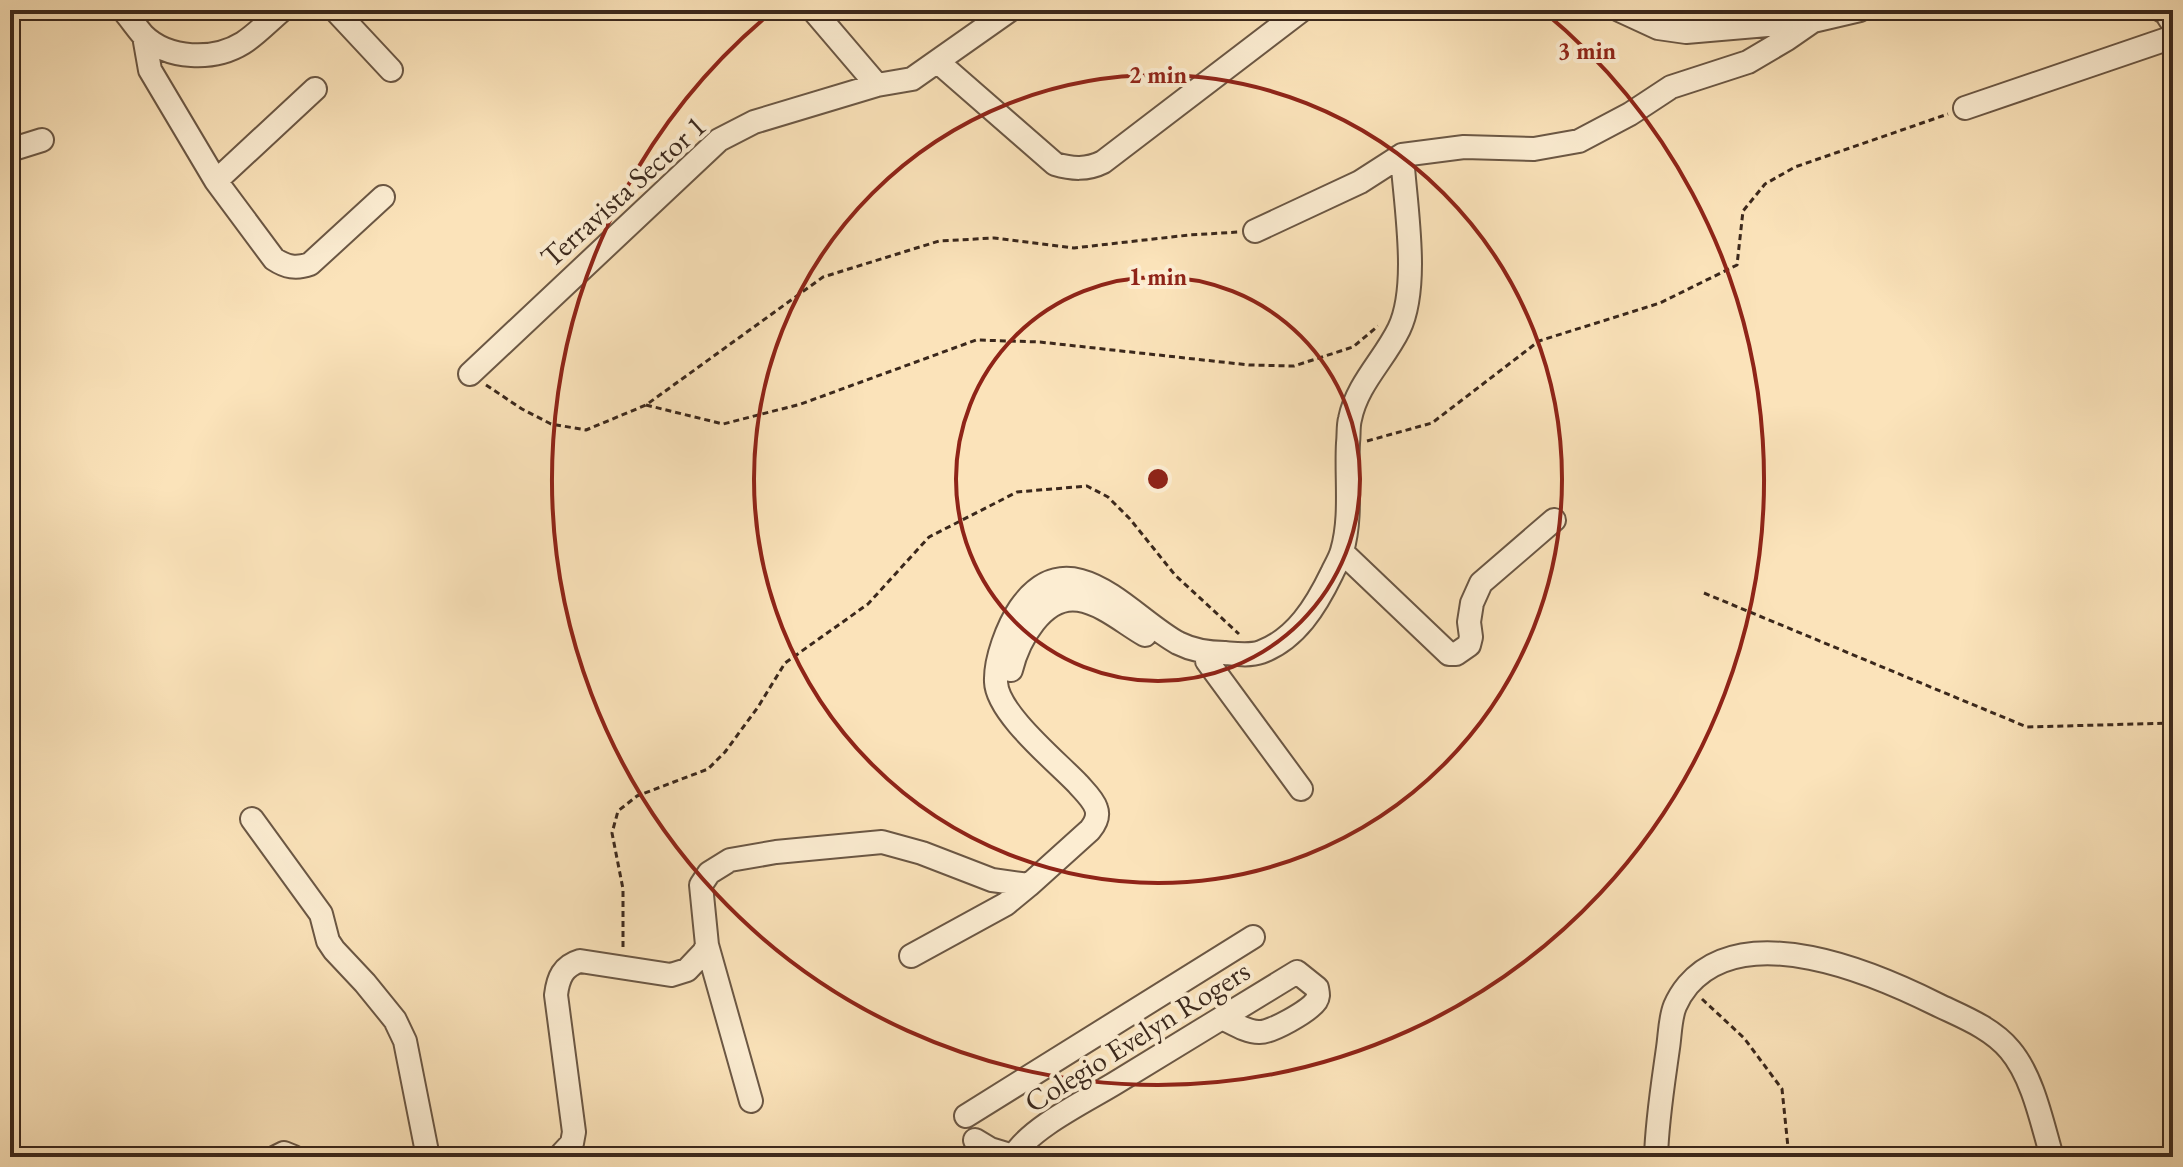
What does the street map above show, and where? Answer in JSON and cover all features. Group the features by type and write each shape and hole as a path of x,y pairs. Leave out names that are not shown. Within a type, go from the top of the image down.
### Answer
{"street":[{"path":"133,19 162,48 202,56 242,44 282,10"},
{"path":"335,10 391,70"},
{"path":"813,10 877,85"},
{"name":"Terravista Sector 1","path":"470,374 719,140 754,122 877,85 912,79 1010,10"},
{"path":"938,62 1055,164 1093,167 1302,10"},
{"path":"1619,10 1658,28 1686,32 1813,21 1860,10"},
{"path":"2161,10 2173,24"},
{"path":"133,19 150,70 216,181 274,259 296,267 316,261 383,197"},
{"path":"1255,231 1360,182 1402,155 1464,147 1534,149 1579,141 1630,114 1671,87 1748,62 1813,21"},
{"path":"1965,108 2173,37"},
{"path":"216,181 315,89"},
{"path":"10,150 42,140"},
{"path":"1009,711 1009,682 1015,653 1027,629 1043,613 1068,599 1090,603 1168,649 1207,661 1249,653 1284,641 1299,627 1324,591 1342,552 1347,516 1350,419 1362,386 1399,329 1408,300 1410,261 1402,155"},
{"path":"1342,552 1449,654 1456,654 1469,645 1472,603 1481,583 1554,520"},
{"path":"911,956 1006,904 1094,824 1097,812 1092,799 1022,729 1009,711 996,683 1001,650 1009,628 1021,607 1038,589 1057,579 1078,579 1098,586 1177,642 1192,649 1249,653"},
{"path":"1207,661 1301,789"},
{"path":"252,819 321,914 328,941 334,950 365,983 400,1029 428,1157"},
{"path":"751,1101 707,945 701,885 709,873 730,860 776,852 882,842 922,853 992,880 1029,885"},
{"path":"966,1116 1253,937"},
{"path":"559,1157 572,1143 574,1132 556,995 560,977 568,966 580,961 671,975 694,964 707,945"},
{"path":"1656,1157 1674,1008 1688,986 1729,957 1785,954 1850,968 1903,988 1975,1023 1997,1038 2009,1048 2028,1080 2052,1157"},
{"name":"Colegio Evelyn Rogers","path":"1013,1157 1025,1141 1045,1127 1222,1018 1297,972 1316,986 1317,997 1312,1005 1274,1030 1258,1032 1222,1018"},
{"path":"978,1149 990,1149 1013,1157"}],"path":[{"path":"1348,447 1432,423 1539,341 1660,303 1737,265 1743,211 1765,184 1795,167 1965,108"},
{"path":"470,374 522,409 551,424 586,430 646,405 823,277 939,241 994,238 1074,248 1255,231"},
{"path":"646,405 723,424 801,404 976,340 1040,342 1249,365 1294,366 1353,347 1408,300"},
{"path":"623,966 623,889 612,833 618,811 637,796 708,769 725,752 758,707 785,663 868,604 929,537 1017,492 1087,486 1108,497 1175,575 1249,653"},
{"path":"1704,593 2027,727 2173,723"},
{"path":"1688,986 1744,1038 1782,1089 1789,1157"}]}
